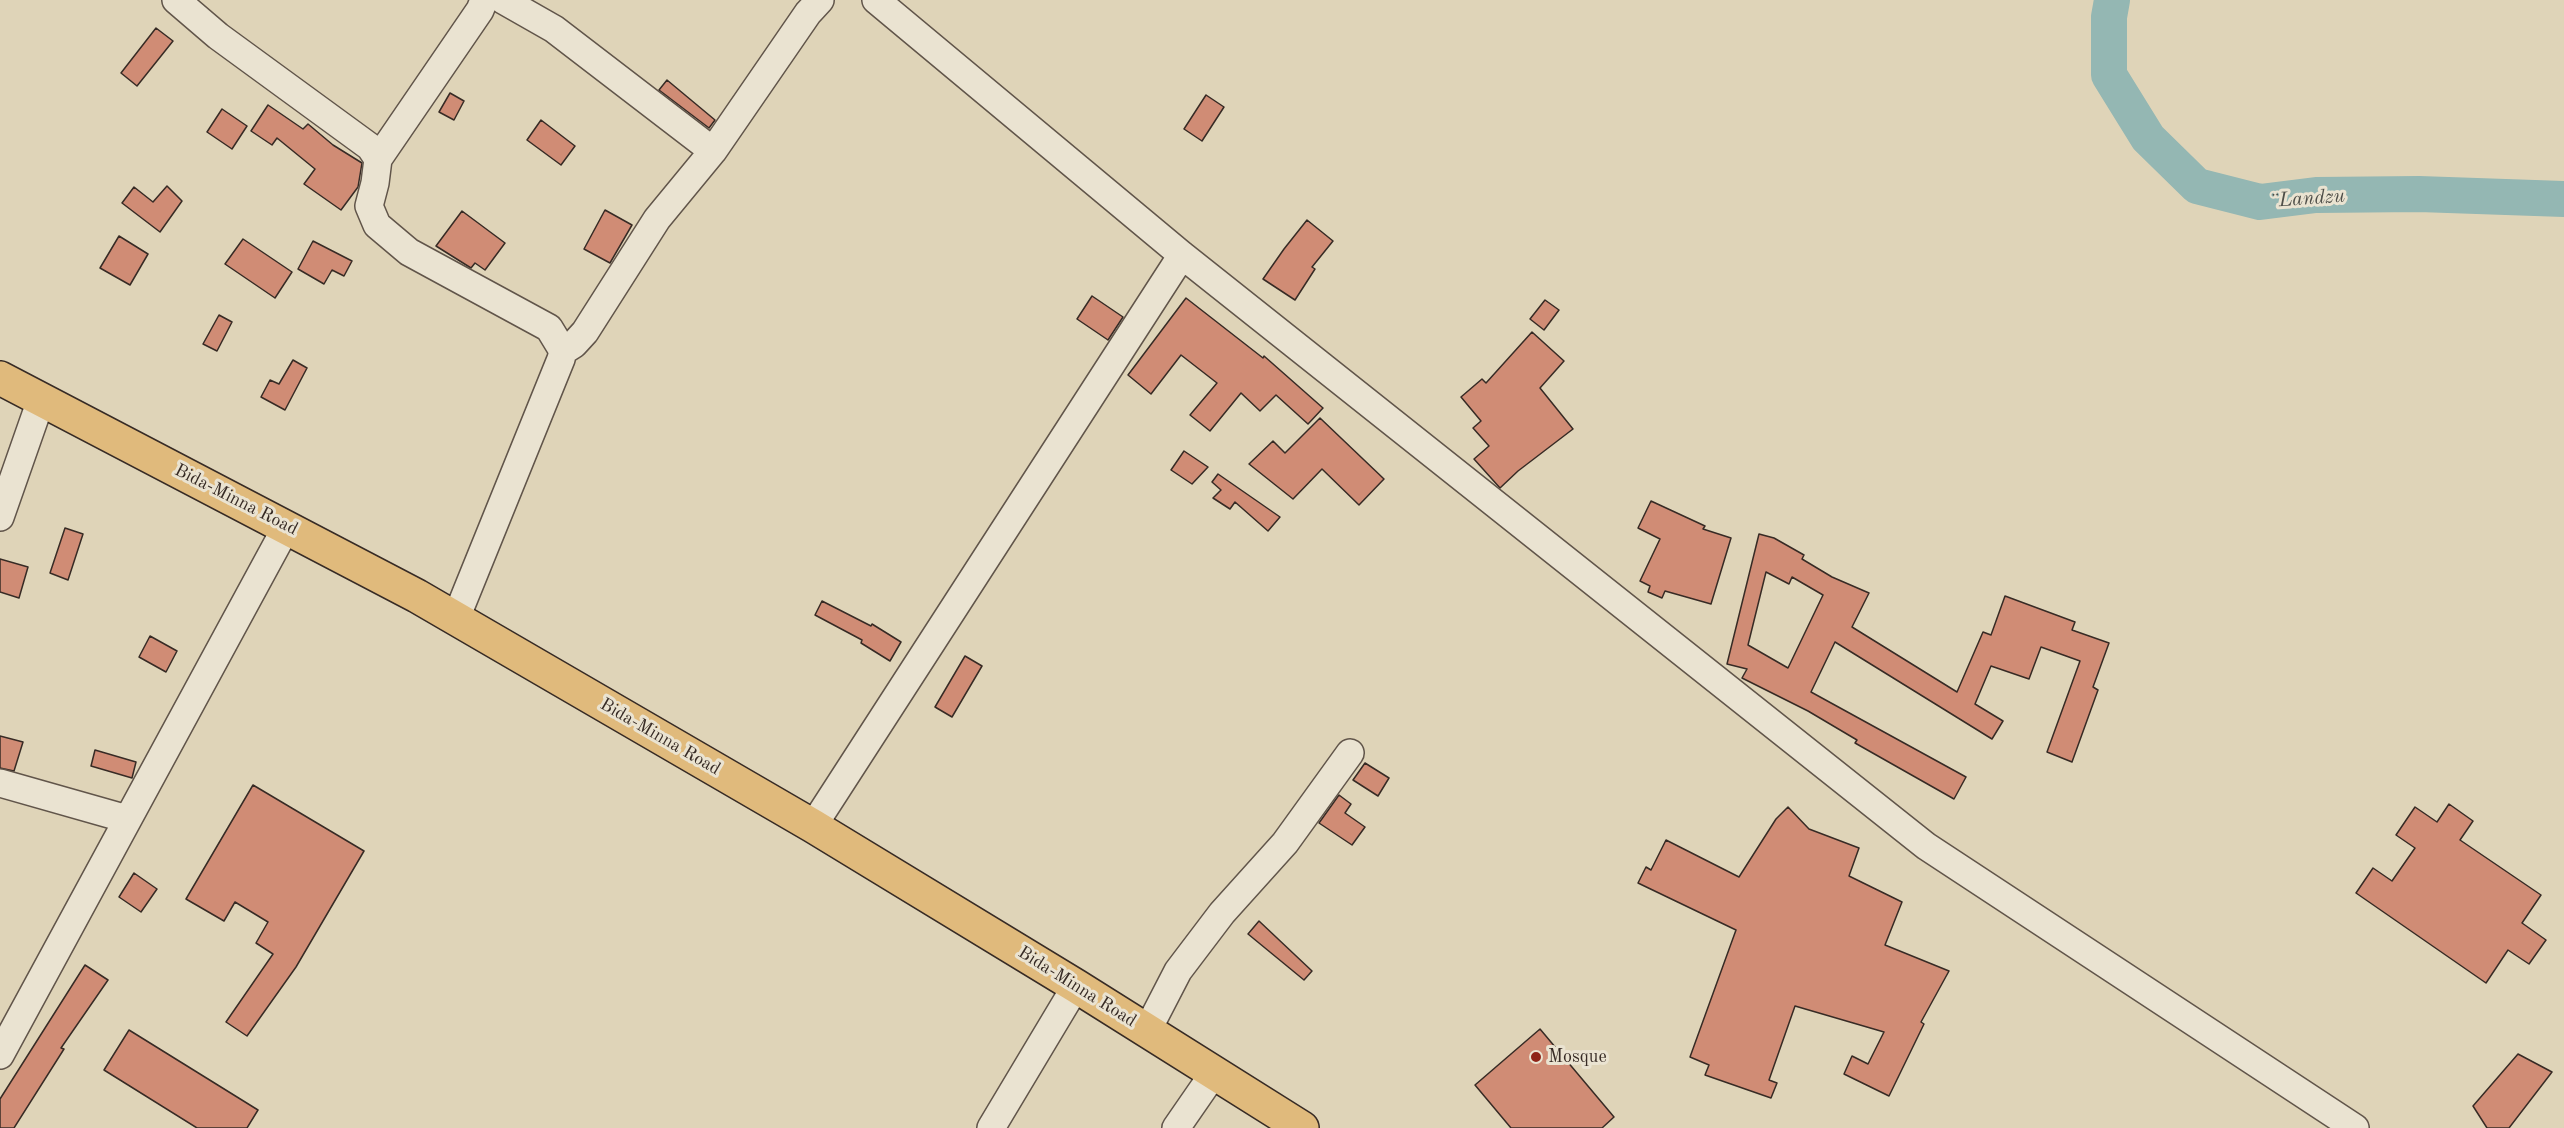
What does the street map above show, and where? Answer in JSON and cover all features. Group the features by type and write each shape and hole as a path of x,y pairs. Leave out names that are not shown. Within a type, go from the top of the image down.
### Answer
{"main road":[{"name":"Bida-Minna Road","path":"0,378 287,526 456,618 813,826 1076,986 1302,1128"}],"street":[{"path":"176,0 218,36 370,147 378,159"},
{"path":"456,618 561,359 562,351 549,328 409,252 377,225 369,206 378,159 480,10 484,0"},
{"path":"502,0 554,29 713,151"},
{"path":"562,351 574,344 585,332 657,219 713,151 808,13 820,0"},
{"path":"876,0 1182,255 1926,846 2355,1128"},
{"path":"813,826 1182,255"},
{"path":"0,517 9,459 41,400"},
{"path":"0,1055 287,526"},
{"path":"1148,1031 1178,971 1222,913 1285,843 1350,753"},
{"path":"0,783 127,819"},
{"path":"992,1128 1076,986"},
{"path":"1176,1128 1214,1073"}],"building":[{"path":"156,28 173,41 137,86 121,73"},
{"path":"667,80 715,120 709,128 659,90"},
{"path":"450,93 464,101 454,120 439,112"},
{"path":"1206,95 1224,107 1202,141 1184,129"},
{"path":"268,105 303,129 308,124 333,145 362,163 358,187 341,210 304,184 315,169 277,138 272,145 251,131"},
{"path":"222,109 247,126 232,149 207,132"},
{"path":"541,120 575,146 561,165 527,140"},
{"path":"167,186 182,201 160,232 122,203 134,187 153,202"},
{"path":"605,210 632,225 610,263 584,249"},
{"path":"462,211 505,243 485,270 475,263 471,268 436,246"},
{"path":"1307,220 1333,241 1312,267 1315,269 1295,300 1263,279"},
{"path":"119,236 148,254 130,285 100,268"},
{"path":"243,239 292,272 275,298 225,264"},
{"path":"313,241 352,261 344,276 332,270 324,284 298,269"},
{"path":"1092,296 1123,317 1108,340 1077,319"},
{"path":"1186,298 1263,358 1264,356 1323,408 1308,424 1276,395 1260,411 1241,393 1210,431 1190,415 1217,383 1181,355 1151,394 1128,375"},
{"path":"1545,300 1559,310 1544,330 1530,319"},
{"path":"219,315 232,322 217,351 203,344"},
{"path":"1532,332 1564,361 1540,388 1573,429 1518,471 1500,488 1474,459 1489,446 1473,428 1481,421 1461,397 1482,379 1486,383"},
{"path":"293,360 307,368 285,410 261,397 270,380 279,384"},
{"path":"1320,418 1384,479 1359,505 1322,469 1293,499 1249,464 1273,441 1285,453"},
{"path":"1184,451 1208,467 1192,484 1171,470"},
{"path":"1218,474 1280,517 1268,531 1235,502 1230,509 1213,498 1221,490 1212,482"},
{"path":"1651,501 1705,526 1703,529 1731,538 1711,604 1665,591 1662,598 1648,592 1650,586 1640,581 1660,539 1638,528"},
{"path":"65,528 83,534 68,580 50,573"},
{"path":"1759,534 1774,538 1804,555 1802,559 1832,577 1869,593 1852,627 1957,692 1983,632 1991,635 2005,596 2075,622 2072,630 2109,643 2093,687 2098,690 2072,762 2047,752 2080,661 2041,647 2029,679 1991,666 1975,704 2003,721 1992,739 1835,642 1811,692 1966,777 1954,799 1855,743 1857,740 1808,711 1742,678 1747,669 1727,664","holes":["1766,572 1789,584 1792,577 1823,595 1788,668 1748,645"]},
{"path":"0,559 28,567 19,598 0,592"},
{"path":"822,601 871,626 872,624 901,642 890,661 861,643 862,640 815,615"},
{"path":"150,636 177,651 166,672 139,657"},
{"path":"965,656 982,666 952,717 935,707"},
{"path":"0,736 23,742 14,771 0,768"},
{"path":"95,750 136,762 132,778 91,766"},
{"path":"1365,763 1389,778 1378,796 1353,780"},
{"path":"253,785 364,851 296,967 247,1036 226,1022 273,954 256,943 268,922 235,902 224,921 186,899"},
{"path":"1339,795 1351,804 1345,813 1365,827 1352,845 1319,823"},
{"path":"2449,804 2473,821 2460,840 2541,895 2522,923 2546,940 2529,964 2508,950 2486,983 2356,893 2373,868 2392,881 2415,848 2396,835 2415,807 2437,822"},
{"path":"1788,807 1809,829 1859,848 1849,876 1902,902 1885,945 1949,971 1921,1022 1924,1024 1889,1096 1844,1074 1852,1056 1868,1064 1884,1032 1795,1006 1769,1080 1777,1083 1771,1098 1705,1075 1709,1065 1690,1057 1736,930 1638,883 1646,867 1651,870 1666,840 1739,877 1776,819"},
{"path":"134,873 157,889 141,912 119,897"},
{"path":"1259,921 1312,971 1304,980 1248,934"},
{"path":"85,965 108,980 61,1048 64,1049 14,1128 0,1128 0,1099"},
{"name":"Mosque","path":"1540,1029 1614,1117 1602,1128 1511,1128 1475,1085"},
{"path":"129,1030 258,1110 247,1128 197,1128 104,1070"},
{"path":"2518,1054 2552,1072 2509,1128 2487,1128 2473,1106"}],"waterway":[{"name":"¨Landzu","path":"2112,0 2109,17 2109,75 2148,138 2197,186 2260,202 2316,195 2419,194 2564,199"}],"place":[{"name":"Mosque","path":"1536,1057"}]}
